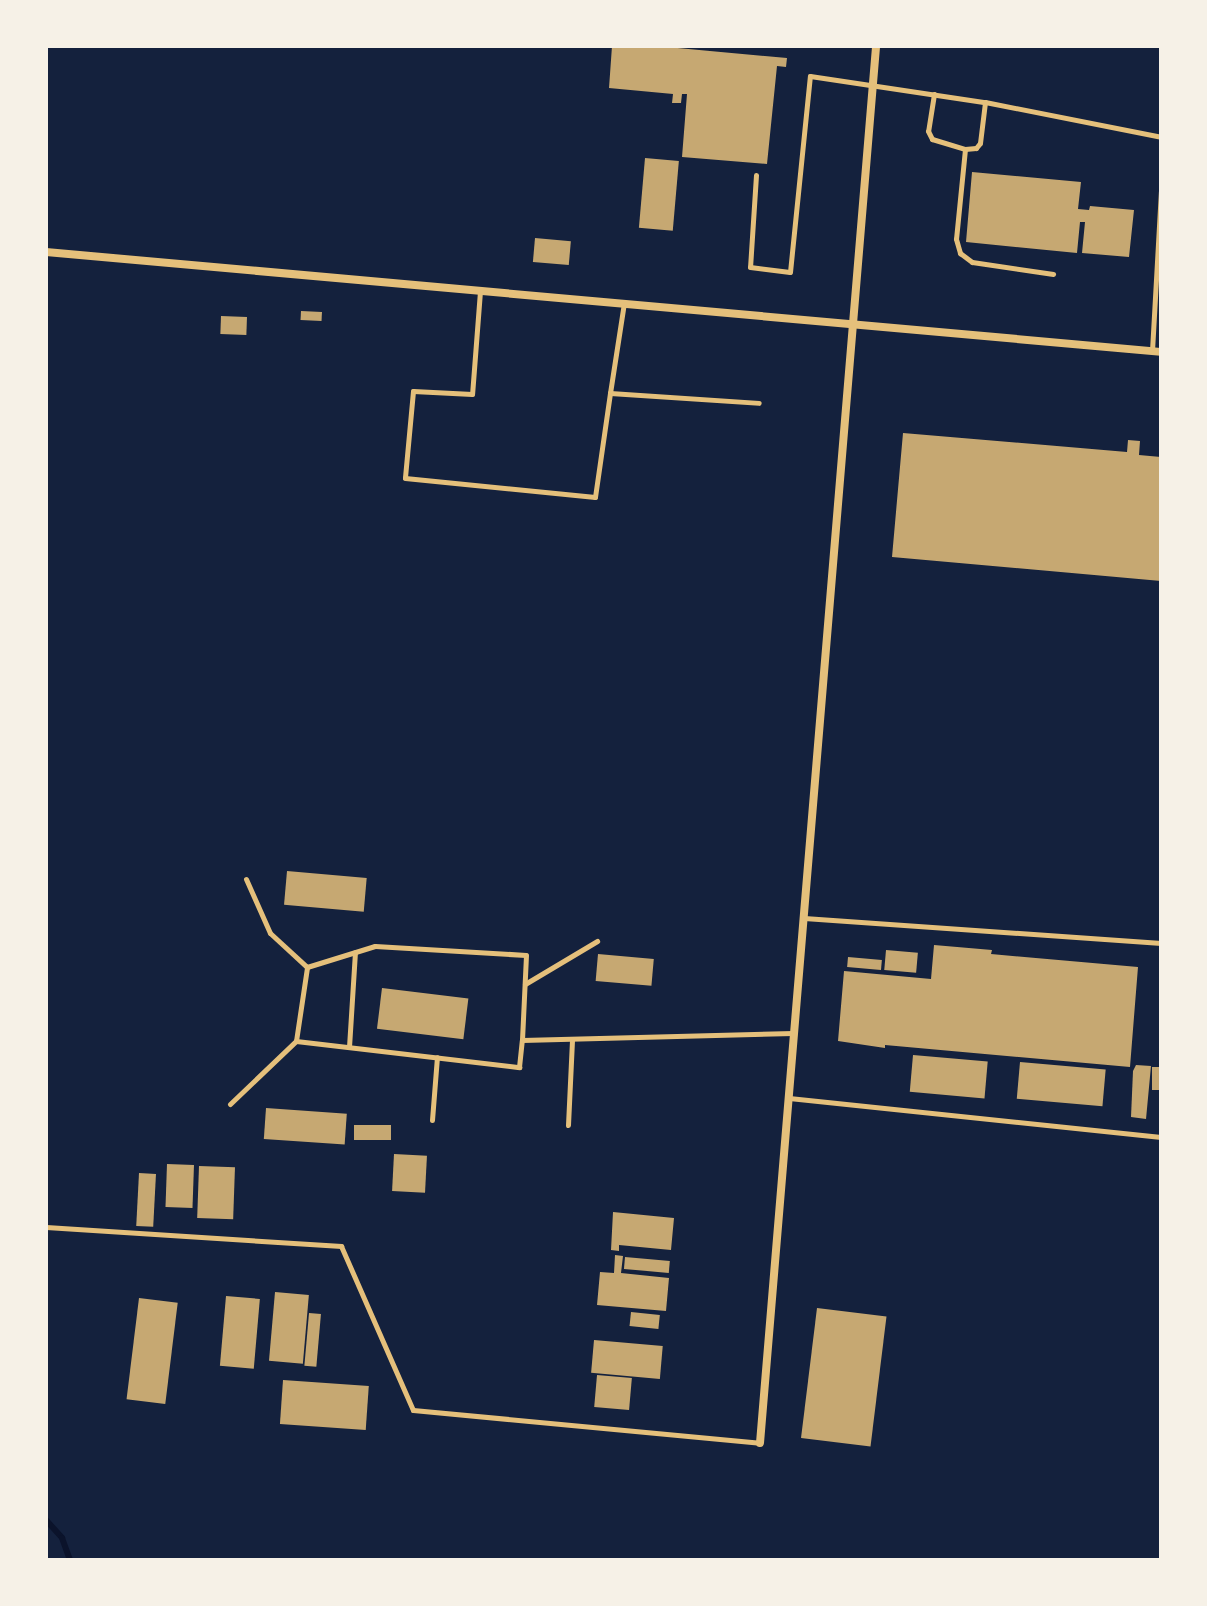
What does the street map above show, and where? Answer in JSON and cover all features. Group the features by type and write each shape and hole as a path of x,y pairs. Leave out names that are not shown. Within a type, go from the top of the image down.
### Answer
{"street":[{"path":"760,1443 876,46"},
{"path":"46,252 1157,351"}],"lane":[{"path":"756,175 750,267 790,272 810,76 985,102 1161,137"},
{"path":"934,94 928,131 932,139 965,149 976,148 980,143 985,102"},
{"path":"965,149 956,239 960,253 972,262 1053,274"},
{"path":"1157,351 1161,191"},
{"path":"481,290 472,394 413,391 405,478 595,497 624,302"},
{"path":"610,393 759,403"},
{"path":"246,879 270,933 307,967"},
{"path":"804,918 1161,943"},
{"path":"524,984 597,941"},
{"path":"296,1041 519,1067 526,955 375,946 307,967"},
{"path":"349,1047 355,952"},
{"path":"230,1104 296,1041 307,967"},
{"path":"522,1040 794,1033"},
{"path":"568,1125 572,1039"},
{"path":"432,1120 437,1057"},
{"path":"789,1098 1161,1137"},
{"path":"46,1227 341,1246 413,1410 760,1443"}],"building":[{"path":"612,46 656,46 787,58 786,67 777,66 767,164 682,157 687,94 682,94 681,103 672,103 673,94 609,88"},
{"path":"645,158 679,161 673,231 639,228"},
{"path":"972,172 1081,182 1078,209 1089,210 1090,206 1134,210 1129,257 1082,253 1085,222 1080,222 1077,253 966,242"},
{"path":"535,238 571,241 569,265 533,262"},
{"path":"301,311 322,312 322,321 301,320"},
{"path":"221,316 247,317 246,335 220,334"},
{"path":"903,433 1127,452 1128,440 1140,441 1139,455 1161,457 1161,581 892,557"},
{"path":"287,871 367,878 364,912 284,905"},
{"path":"934,945 992,950 991,954 1138,967 1130,1067 885,1045 885,1048 838,1041 844,971 931,979"},
{"path":"886,950 918,953 916,973 884,970"},
{"path":"598,954 654,959 651,986 596,981"},
{"path":"848,957 882,960 881,970 847,967"},
{"path":"382,988 468,999 463,1039 377,1029"},
{"path":"913,1055 988,1062 984,1098 910,1092"},
{"path":"1020,1062 1106,1069 1102,1106 1017,1099"},
{"path":"1136,1065 1151,1066 1146,1119 1131,1117 1133,1071"},
{"path":"1152,1067 1161,1067 1161,1090 1152,1090"},
{"path":"266,1108 347,1114 345,1145 264,1139"},
{"path":"354,1125 391,1125 391,1140 354,1140"},
{"path":"394,1154 427,1156 425,1193 392,1191"},
{"path":"167,1164 194,1165 192,1208 165,1207"},
{"path":"199,1166 235,1167 233,1219 197,1218"},
{"path":"139,1173 156,1174 153,1227 136,1226"},
{"path":"613,1212 674,1218 671,1250 619,1245 619,1251 611,1250"},
{"path":"615,1255 623,1256 621,1273 669,1278 666,1311 597,1305 600,1272 614,1273"},
{"path":"625,1257 670,1261 669,1273 624,1269"},
{"path":"275,1292 309,1295 303,1364 269,1361"},
{"path":"226,1296 260,1299 254,1369 220,1366"},
{"path":"139,1298 178,1303 165,1404 127,1399"},
{"path":"817,1308 886,1317 871,1447 801,1438"},
{"path":"631,1312 660,1315 658,1329 630,1326"},
{"path":"309,1313 321,1314 316,1367 304,1366"},
{"path":"594,1340 663,1346 660,1379 591,1373"},
{"path":"597,1375 632,1378 629,1410 594,1407"},
{"path":"283,1380 369,1386 366,1430 280,1424"}],"waterway":[{"path":"46,1520 62,1538 70,1560"}]}
